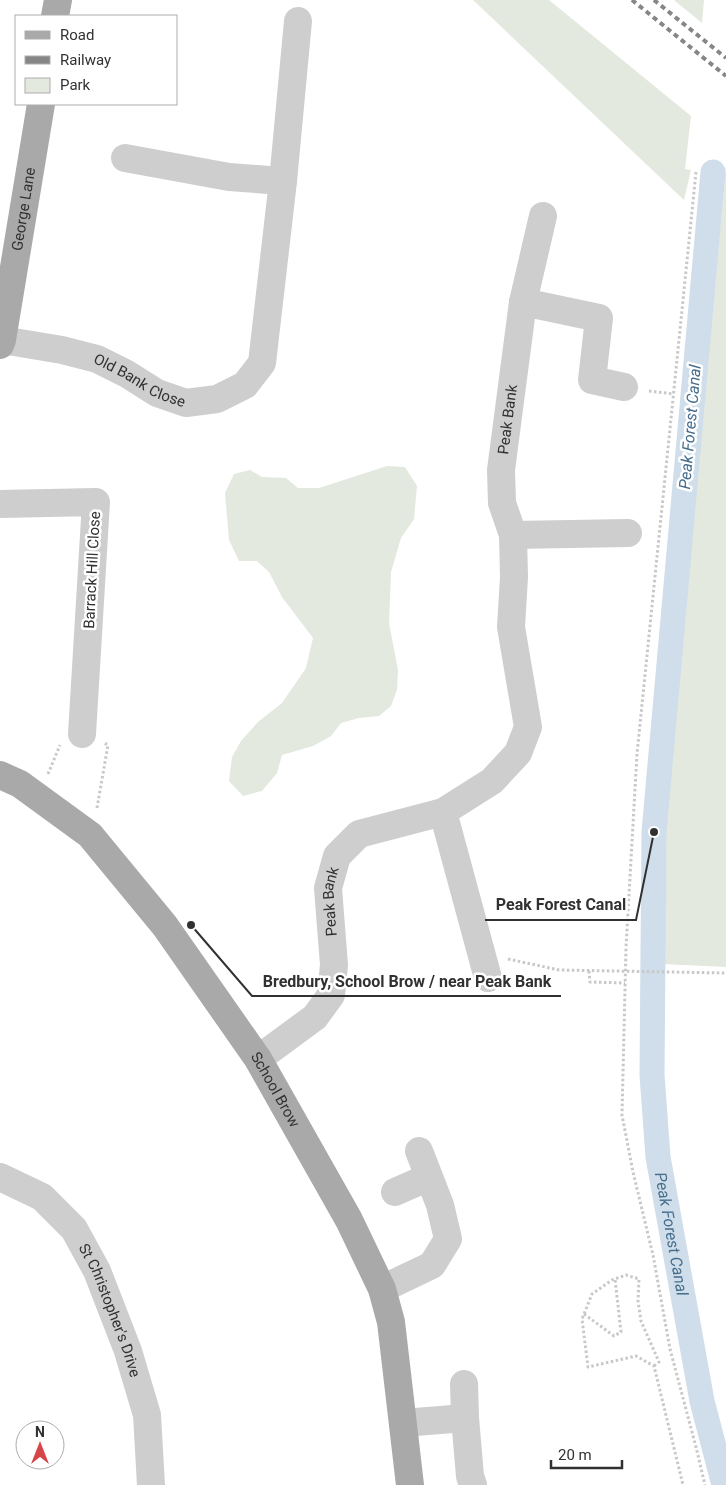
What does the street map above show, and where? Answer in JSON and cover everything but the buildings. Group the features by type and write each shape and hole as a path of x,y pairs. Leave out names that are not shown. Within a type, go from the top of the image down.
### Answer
{"main road":[{"path":"55,15 58,0"},
{"name":"George Lane","path":"1,343 41,105"},
{"name":"School Brow","path":"0,775 20,784 90,835 165,926 258,1059 349,1220 382,1289 391,1322 410,1485"}],"street":[{"name":"Old Bank Close","path":"1,343 62,350 97,359 127,374 157,393 186,403 217,399 245,385 262,363 283,181 298,21"},
{"path":"125,158 229,177 283,181"},
{"name":"Peak Bank","path":"258,1059 315,1017 331,995 334,965 328,888 337,856 359,834 443,812 492,781 518,753 528,727 511,627 514,577 513,534 502,503 501,470 523,302 543,216"},
{"path":"523,302 599,318 592,380 624,387"},
{"name":"Barrack Hill Close","path":"0,504 96,502 81,734"},
{"path":"513,534 628,533"},
{"path":"443,812 484,965"},
{"path":"382,1289 432,1265 448,1239 440,1204 419,1151"},
{"name":"St Christopher's Drive","path":"0,1177 42,1197 74,1229 97,1271 128,1351 148,1415 151,1485"},
{"path":"395,1192 429,1177"},
{"path":"464,1384 470,1476 473,1485"},
{"path":"403,1424 465,1418"}],"path":[{"path":"696,172 637,754 625,983 622,1115 633,1172 653,1255 670,1350 705,1485"},
{"path":"38,797 62,739 81,734 108,745 101,790 90,835"},
{"path":"484,965 589,971 726,973"},
{"path":"589,971 590,982 625,983"},
{"path":"654,1366 659,1362 641,1321 638,1301 639,1279 626,1275 615,1279 592,1294 582,1319 588,1367 636,1356 654,1366 683,1485"},
{"path":"584,1314 614,1336 621,1332 615,1279"}],"green space":[{"path":"473,0 549,0 691,116 685,169 691,170 684,200"},
{"path":"674,0 704,0 702,23"},
{"path":"726,165 726,967 662,964 665,829"},
{"path":"387,466 405,467 417,486 414,519 401,538 391,572 389,623 398,670 397,690 391,706 379,716 359,718 341,723 331,736 313,746 282,755 277,773 262,791 243,796 229,781 232,757 241,741 258,722 282,703 306,668 313,638 282,597 269,572 257,561 239,561 229,540 225,493 234,474 250,470 262,477 286,478 298,488 319,488"}],"waterway":[{"name":"Peak Forest Canal","path":"713,172 654,832 652,1075 658,1157 702,1401 724,1485"}],"railway":[{"path":"632,0 726,76"},
{"path":"654,0 726,58"}],"place":[{"name":"Peak Forest Canal","path":"654,832"},
{"name":"Bredbury, School Brow / near Peak Bank","path":"191,925"}]}
